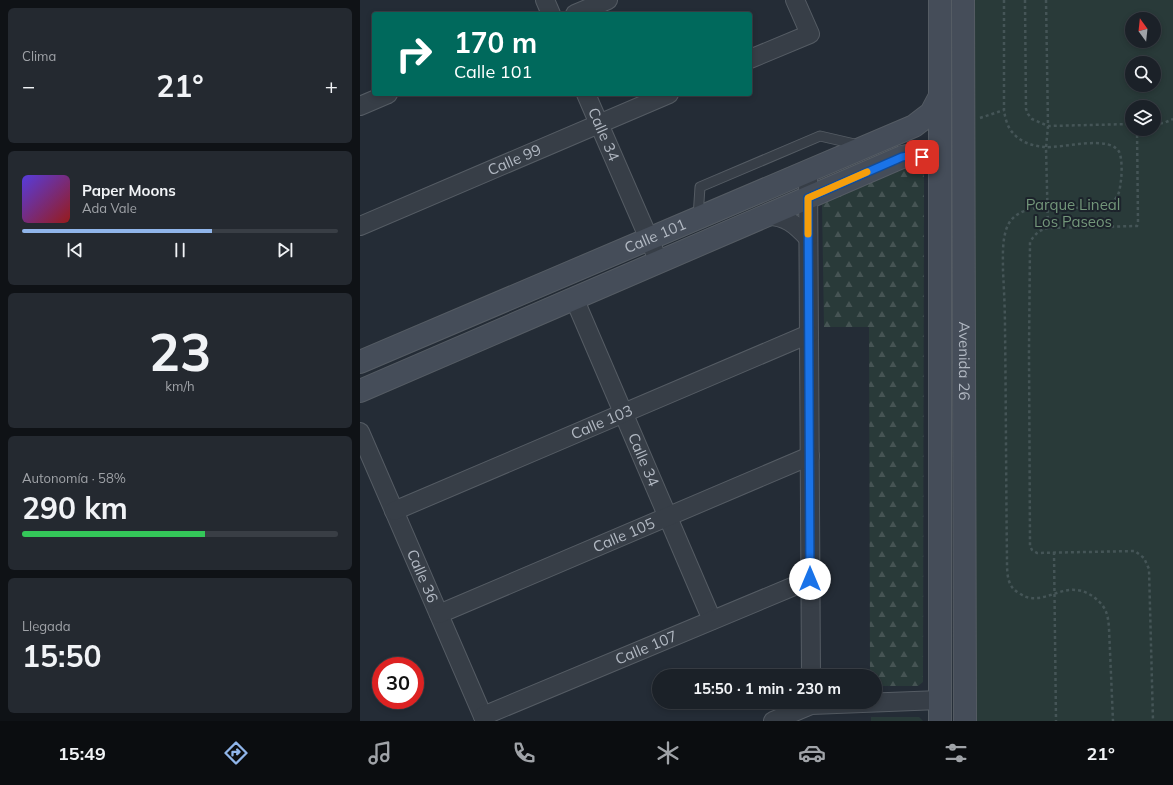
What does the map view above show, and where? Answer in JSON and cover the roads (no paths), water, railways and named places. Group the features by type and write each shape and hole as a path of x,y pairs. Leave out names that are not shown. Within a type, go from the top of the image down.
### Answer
{"street":[{"path":"545,0 550,12"},
{"path":"580,12 608,0"},
{"path":"752,58 810,34 795,0"},
{"name":"Avenida 26","path":"940,0 940,721"},
{"name":"Avenida 26","path":"963,0 965,721"},
{"path":"360,106 383,96"},
{"name":"Calle 34","path":"587,96 659,262"},
{"name":"Calle 99","path":"360,226 664,96"},
{"name":"Calle 101","path":"360,362 914,126 930,113 940,96"},
{"name":"Calle 101","path":"360,391 908,156 922,157 940,167"},
{"path":"808,172 811,669"},
{"path":"766,216 776,216 786,220 797,226 808,238"},
{"name":"Calle 34","path":"574,298 712,620"},
{"name":"Calle 103","path":"394,511 809,334"},
{"name":"Calle 36","path":"360,432 484,719"},
{"name":"Calle 105","path":"439,614 810,456"},
{"name":"Calle 107","path":"484,719 810,579"},
{"path":"882,704 940,700"},
{"path":"773,721 811,709"}],"lane":[{"path":"698,218 700,187 820,136 866,146"}],"park label":[{"name":"Parque Lineal Los Paseos","path":"1073,214"}]}
